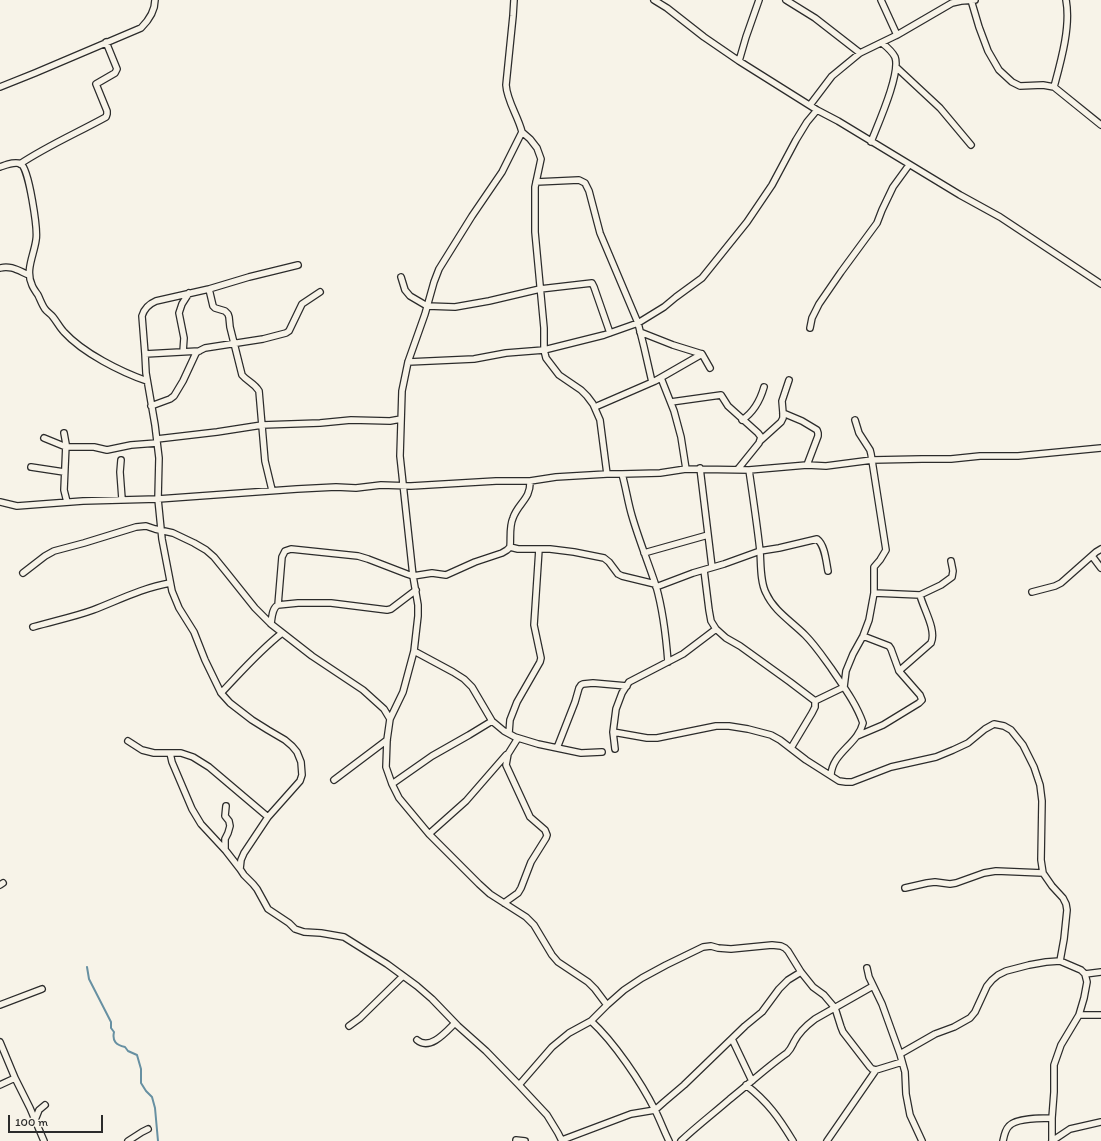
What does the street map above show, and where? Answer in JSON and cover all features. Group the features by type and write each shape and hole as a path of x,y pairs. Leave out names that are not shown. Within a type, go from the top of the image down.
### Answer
{"street":[{"path":"0,86 35,73 141,28 148,21 155,4 155,0"},
{"path":"514,0 506,85 520,123 522,132 521,136 502,172 439,269 408,362 402,391 400,456 418,616 414,651 403,692 390,719 387,740 386,766 392,784 399,798 429,834 490,894 526,917 534,926 558,962 588,982 607,1005"},
{"path":"654,0 739,61 960,196 1000,217 1101,284"},
{"path":"739,61 759,0"},
{"path":"786,0 815,18 860,53"},
{"path":"881,0 897,35"},
{"path":"971,0 978,27 988,51 999,70 1012,82 1020,86 1043,85 1054,87 1101,125"},
{"path":"810,104 832,76 860,53 897,35 953,1 976,0"},
{"path":"1054,87 1062,57 1068,16 1066,0"},
{"path":"20,164 38,152 106,117 107,111 96,84 115,73 117,69 106,42"},
{"path":"872,142 894,80 896,67 895,57 882,43"},
{"path":"896,67 940,108 971,145"},
{"path":"408,362 474,359 506,353 544,350 610,333 638,323 664,307 702,278 752,216 772,185 807,122 817,110"},
{"path":"522,132 530,140 539,153 541,159 536,182 534,232 544,328 544,350 546,358 559,375 587,396 595,407 600,420 606,474"},
{"path":"0,167 14,163 20,164 26,172 36,228 36,240 29,275 32,285 45,308 72,340 121,371 147,381"},
{"path":"810,328 812,318 820,304 841,272 877,223 893,187 909,165"},
{"path":"536,182 579,180 585,183 589,191 600,234 638,323 652,382"},
{"path":"240,869 241,860 244,853 268,817 300,781 302,775 301,762 297,752 292,746 285,740 252,720 230,703 221,693 205,660 194,632 175,600 170,583 158,499 159,458 146,373 142,316 149,305 156,300 209,289 298,265"},
{"path":"0,268 14,268 29,275"},
{"path":"401,276 405,290 410,296 427,306 455,307 540,289 592,283 610,333"},
{"path":"209,289 213,306 225,312 230,317 230,327 242,375 244,378 255,384 258,391 265,461 272,490"},
{"path":"145,354 198,351 205,348 274,337 286,333 302,304 320,292"},
{"path":"183,352 184,338 179,313 182,304 189,293"},
{"path":"640,332 673,345 702,354 710,368"},
{"path":"151,406 174,396 198,351"},
{"path":"595,407 661,378 702,354"},
{"path":"661,378 674,410 681,437 686,469"},
{"path":"738,469 760,441 783,418 782,401 789,380"},
{"path":"742,420 752,413 762,396 764,387"},
{"path":"670,402 720,394 725,403 758,433 761,437 760,441"},
{"path":"783,413 802,421 818,431 818,436 806,465"},
{"path":"44,438 66,447 94,447 107,450 131,445 262,426 351,420 401,419"},
{"path":"844,687 846,672 869,620 874,593 874,567 885,552 886,547 870,450 859,433 855,420"},
{"path":"64,433 66,447 64,490 67,502"},
{"path":"0,502 17,506 122,499 158,499 272,490 530,481 556,477 660,473 700,468 749,470 806,465 826,466 872,460 1018,456 1101,448"},
{"path":"121,460 120,472 122,499"},
{"path":"31,466 64,472"},
{"path":"700,468 712,567"},
{"path":"749,470 766,594 772,604 787,620 805,635 819,651 844,687 863,723 857,736 833,764 831,775"},
{"path":"622,474 632,515 656,586 666,638 668,662"},
{"path":"271,624 274,609 278,604 282,557 285,551 291,549 358,556 413,576 432,573 446,575 475,562 502,553 510,547 511,523 514,515 529,493 531,488 530,481"},
{"path":"23,573 54,551 136,527 146,526 177,535 206,550 214,557 255,608 271,624 312,656 363,690 384,709 390,719"},
{"path":"644,553 708,535"},
{"path":"510,547 518,549 574,552 604,558 618,574 656,586 760,551 817,539 822,545 828,571"},
{"path":"509,733 510,720 517,702 541,658 534,625 539,549"},
{"path":"1032,592 1061,584 1101,549"},
{"path":"1092,556 1101,568"},
{"path":"874,593 920,595 941,585 952,577 953,572 951,561"},
{"path":"704,570 709,610 716,629 726,638 740,646 815,701"},
{"path":"33,626 92,610 155,585 170,583"},
{"path":"278,604 331,603 387,610 391,609 416,590"},
{"path":"899,671 933,641 929,620 920,595"},
{"path":"615,749 613,732 616,709 622,693 629,682 683,654 716,629"},
{"path":"221,693 268,644 282,633"},
{"path":"857,736 884,725 922,700 920,695 899,671 889,646 863,636"},
{"path":"414,651 464,679 472,688 492,721 518,738 581,753 602,752"},
{"path":"557,748 581,685 593,683 626,686"},
{"path":"815,701 844,687"},
{"path":"791,748 812,713 815,707 815,701"},
{"path":"392,784 432,756 492,721"},
{"path":"613,732 647,738 657,738 716,726 748,729 771,735 806,760 839,780 852,782 890,766 936,757 948,753 968,743 985,729 994,724 1004,726 1011,730 1023,744 1040,784 1042,801 1041,860 1043,873 1066,904 1064,939 1060,961"},
{"path":"429,834 466,801 508,754 518,738"},
{"path":"334,780 387,740"},
{"path":"128,741 142,750 154,753 181,753 193,757 209,767 268,817"},
{"path":"170,754 192,809 201,824 225,850 244,876 253,884 268,909 289,923 295,929 304,932 344,937 403,976 432,999 519,1085 547,1115 561,1141 631,1114 655,1110 762,1012 779,989 788,980 801,972"},
{"path":"504,903 518,893 522,888 531,862 547,835 545,830 530,817 506,765 508,754"},
{"path":"225,850 225,838 230,826 229,821 225,816 226,806"},
{"path":"905,888 935,882 950,884 956,883 984,873 996,871 1043,873"},
{"path":"519,1085 552,1047 569,1033 591,1021 624,990 666,965 703,948 711,946 731,949 772,944 781,946 788,951 801,972 813,987 824,995 835,1008 840,1027 866,1064 872,1069 876,1070"},
{"path":"900,1054 935,1034 954,1028 970,1018 975,1012 987,986 998,975 1006,971 1029,965 1060,961 1081,970 1085,974 1087,982 1084,998 1079,1015 1061,1045 1054,1065 1052,1141"},
{"path":"867,968 869,977 882,1004 900,1054 905,1072 906,1094 910,1115 922,1141"},
{"path":"1085,974 1101,972"},
{"path":"349,1026 364,1014 403,976"},
{"path":"681,1141 694,1128 791,1050 795,1041 806,1025 873,986"},
{"path":"0,1005 42,989"},
{"path":"1079,1015 1101,1015"},
{"path":"591,1021 627,1064 655,1110 669,1141"},
{"path":"417,1040 426,1043 432,1041 443,1035 455,1023"},
{"path":"732,1039 752,1081"},
{"path":"0,1042 44,1141"},
{"path":"827,1141 876,1070 902,1062"},
{"path":"0,1085 15,1078"},
{"path":"746,1086 769,1106 793,1141"},
{"path":"35,1121 39,1110 45,1105"},
{"path":"1003,1141 1009,1126 1014,1123 1036,1118 1052,1118"},
{"path":"1052,1141 1070,1129 1101,1122"},
{"path":"128,1141 148,1129"},
{"path":"516,1140 525,1141"}],"waterway":[{"path":"87,967 89,979 111,1022 115,1042 137,1055 141,1069 141,1083 152,1097 155,1108 158,1141"}]}
